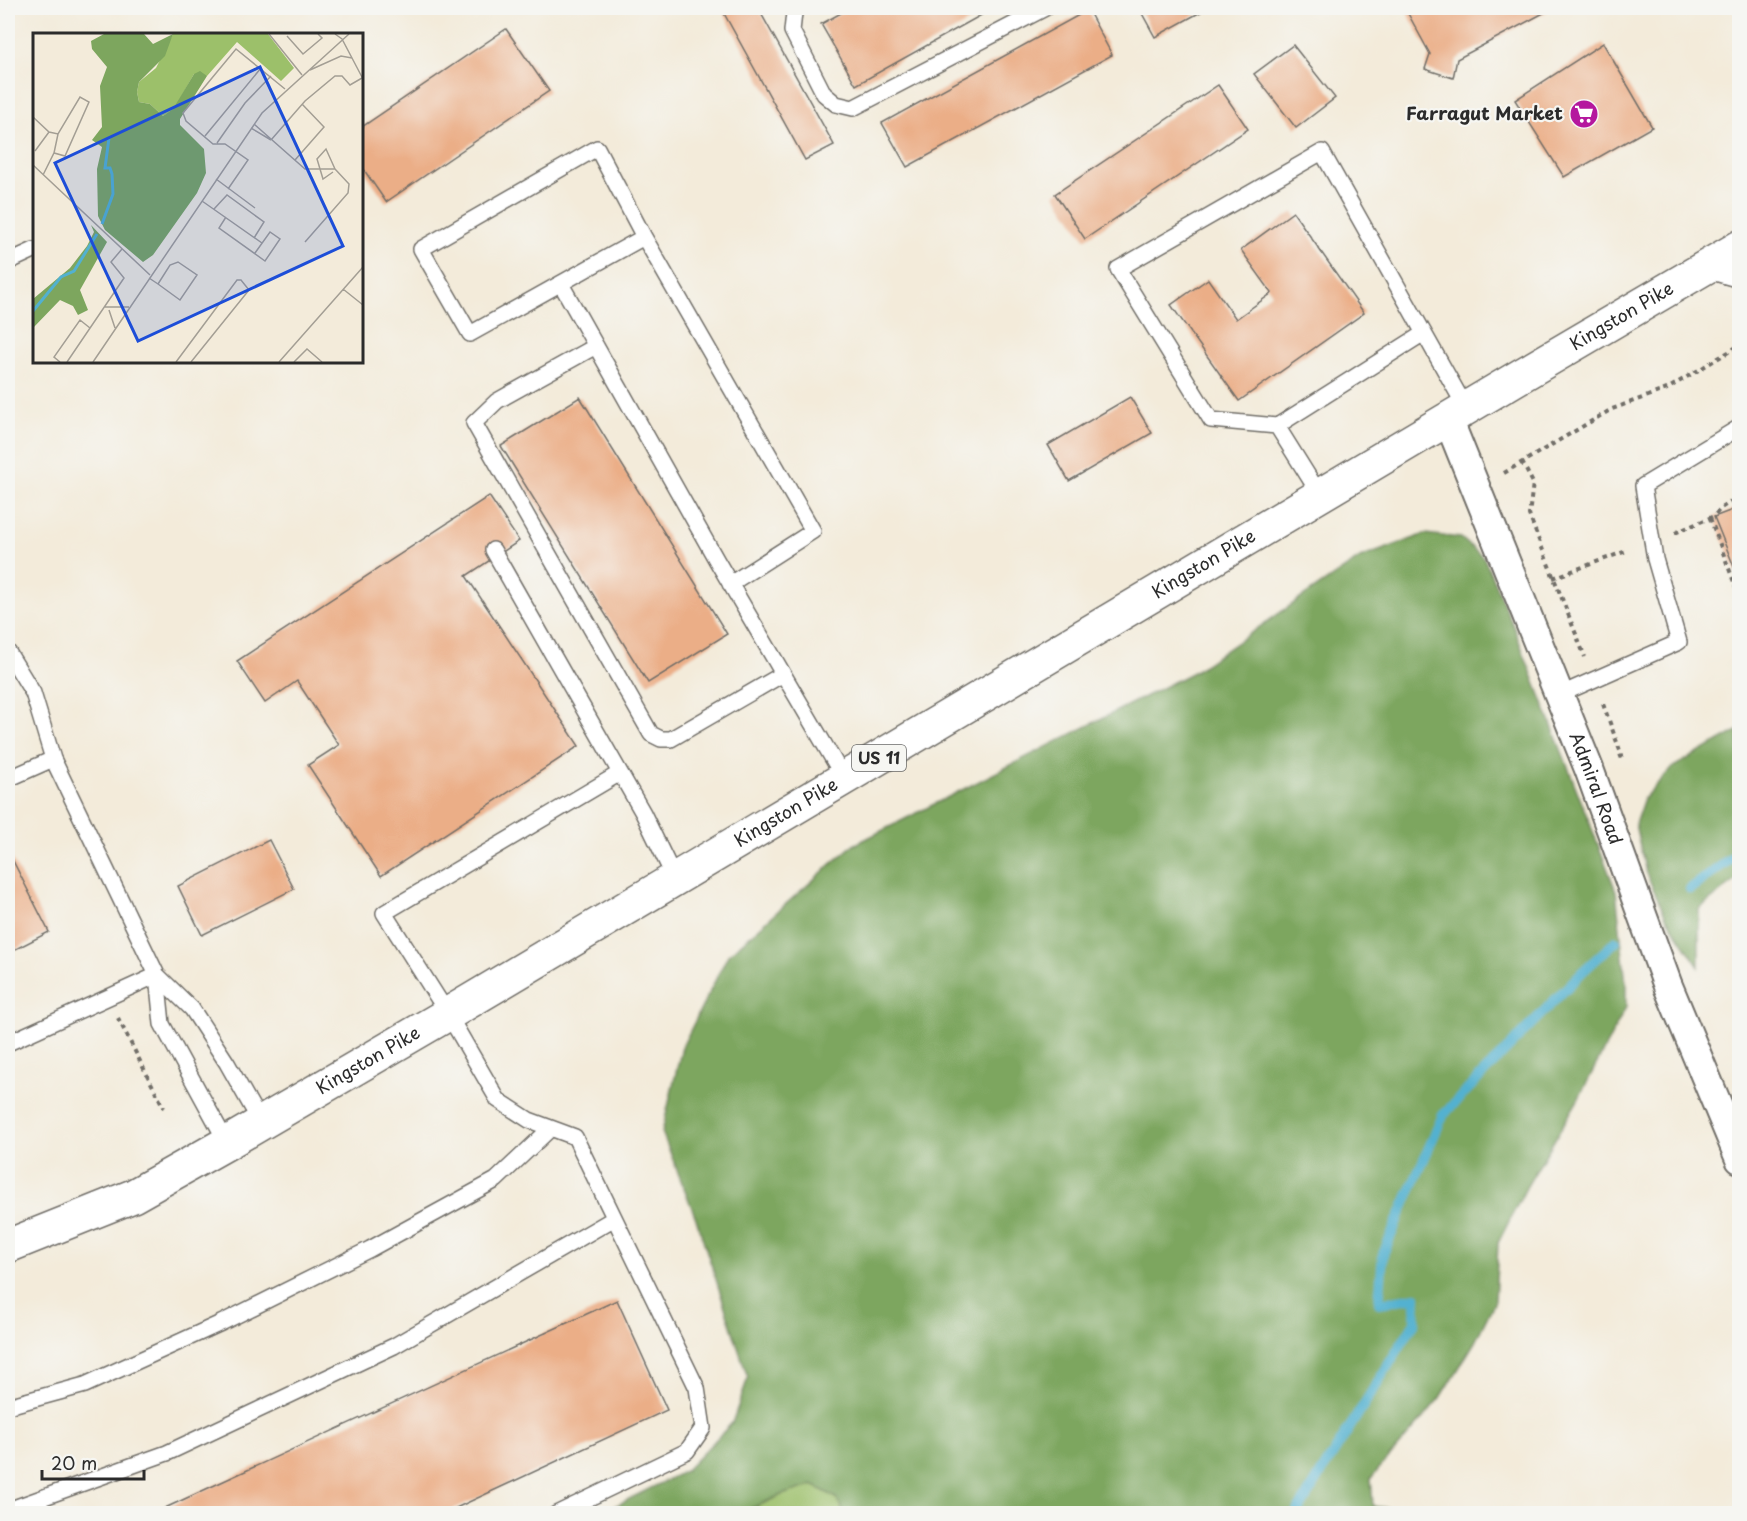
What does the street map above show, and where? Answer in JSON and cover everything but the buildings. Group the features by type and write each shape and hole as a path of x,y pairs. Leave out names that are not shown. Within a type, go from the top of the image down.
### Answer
{"main road":[{"name":"Kingston Pike","path":"8,1245 133,1196 227,1143 1740,247"}],"street":[{"name":"Admiral Road","path":"1457,414 1476,490 1589,769 1668,986 1740,1159"}],"lane":[{"path":"798,8 794,13 792,31 824,94 836,104 853,108 1045,8"},
{"path":"644,237 470,334 421,249 597,148 644,237 813,531 730,584"},
{"path":"1424,333 1277,426 1211,420 1118,269 1322,152 1424,333 1457,414"},
{"path":"8,262 33,250"},
{"path":"1702,269 1740,280"},
{"path":"561,284 730,584 844,778"},
{"path":"596,346 497,401 474,423 651,734 662,739 671,739 783,674"},
{"path":"1277,426 1320,495"},
{"path":"1559,695 1679,642 1655,559 1642,486 1740,427"},
{"path":"494,550 643,813 675,879"},
{"path":"8,652 33,693 53,759 157,975 192,1010 227,1063 261,1123"},
{"path":"8,779 53,759"},
{"path":"556,1514 687,1451 702,1428 697,1388 575,1137 529,1120 498,1100 448,1014 384,913 620,773"},
{"path":"8,1043 157,975"},
{"path":"157,975 162,1024 227,1143"},
{"path":"8,1406 85,1385 221,1323 370,1250 496,1180 550,1128"},
{"path":"8,1509 166,1453 394,1346 613,1219"}],"path":[{"path":"1476,490 1612,409 1668,389 1740,345"},
{"path":"1522,462 1533,483 1529,515 1622,756 1589,769"},
{"path":"1710,518 1740,598"},
{"path":"108,998 164,1108"}],"green space":[{"path":"1425,534 1461,538 1484,558 1514,628 1616,891 1626,984 1626,1007 1578,1100 1527,1186 1498,1243 1495,1301 1475,1342 1440,1399 1371,1478 1373,1506 1409,1513 844,1514 837,1498 813,1485 781,1495 741,1513 601,1513 685,1471 732,1423 748,1378 697,1221 662,1132 682,1047 728,955 852,846 1195,671 1360,558"},
{"path":"1739,730 1739,878 1699,909 1699,967 1666,917 1646,873 1635,824 1644,798 1673,767"},
{"path":"813,1485 837,1498 844,1513 741,1514 781,1495"}],"waterway":[{"path":"1690,889 1740,852"},
{"path":"1296,1514 1415,1322 1416,1297 1379,1303 1383,1254 1443,1115 1582,972 1616,941"}],"place":[{"name":"Farragut Market","path":"1584,114"}]}
